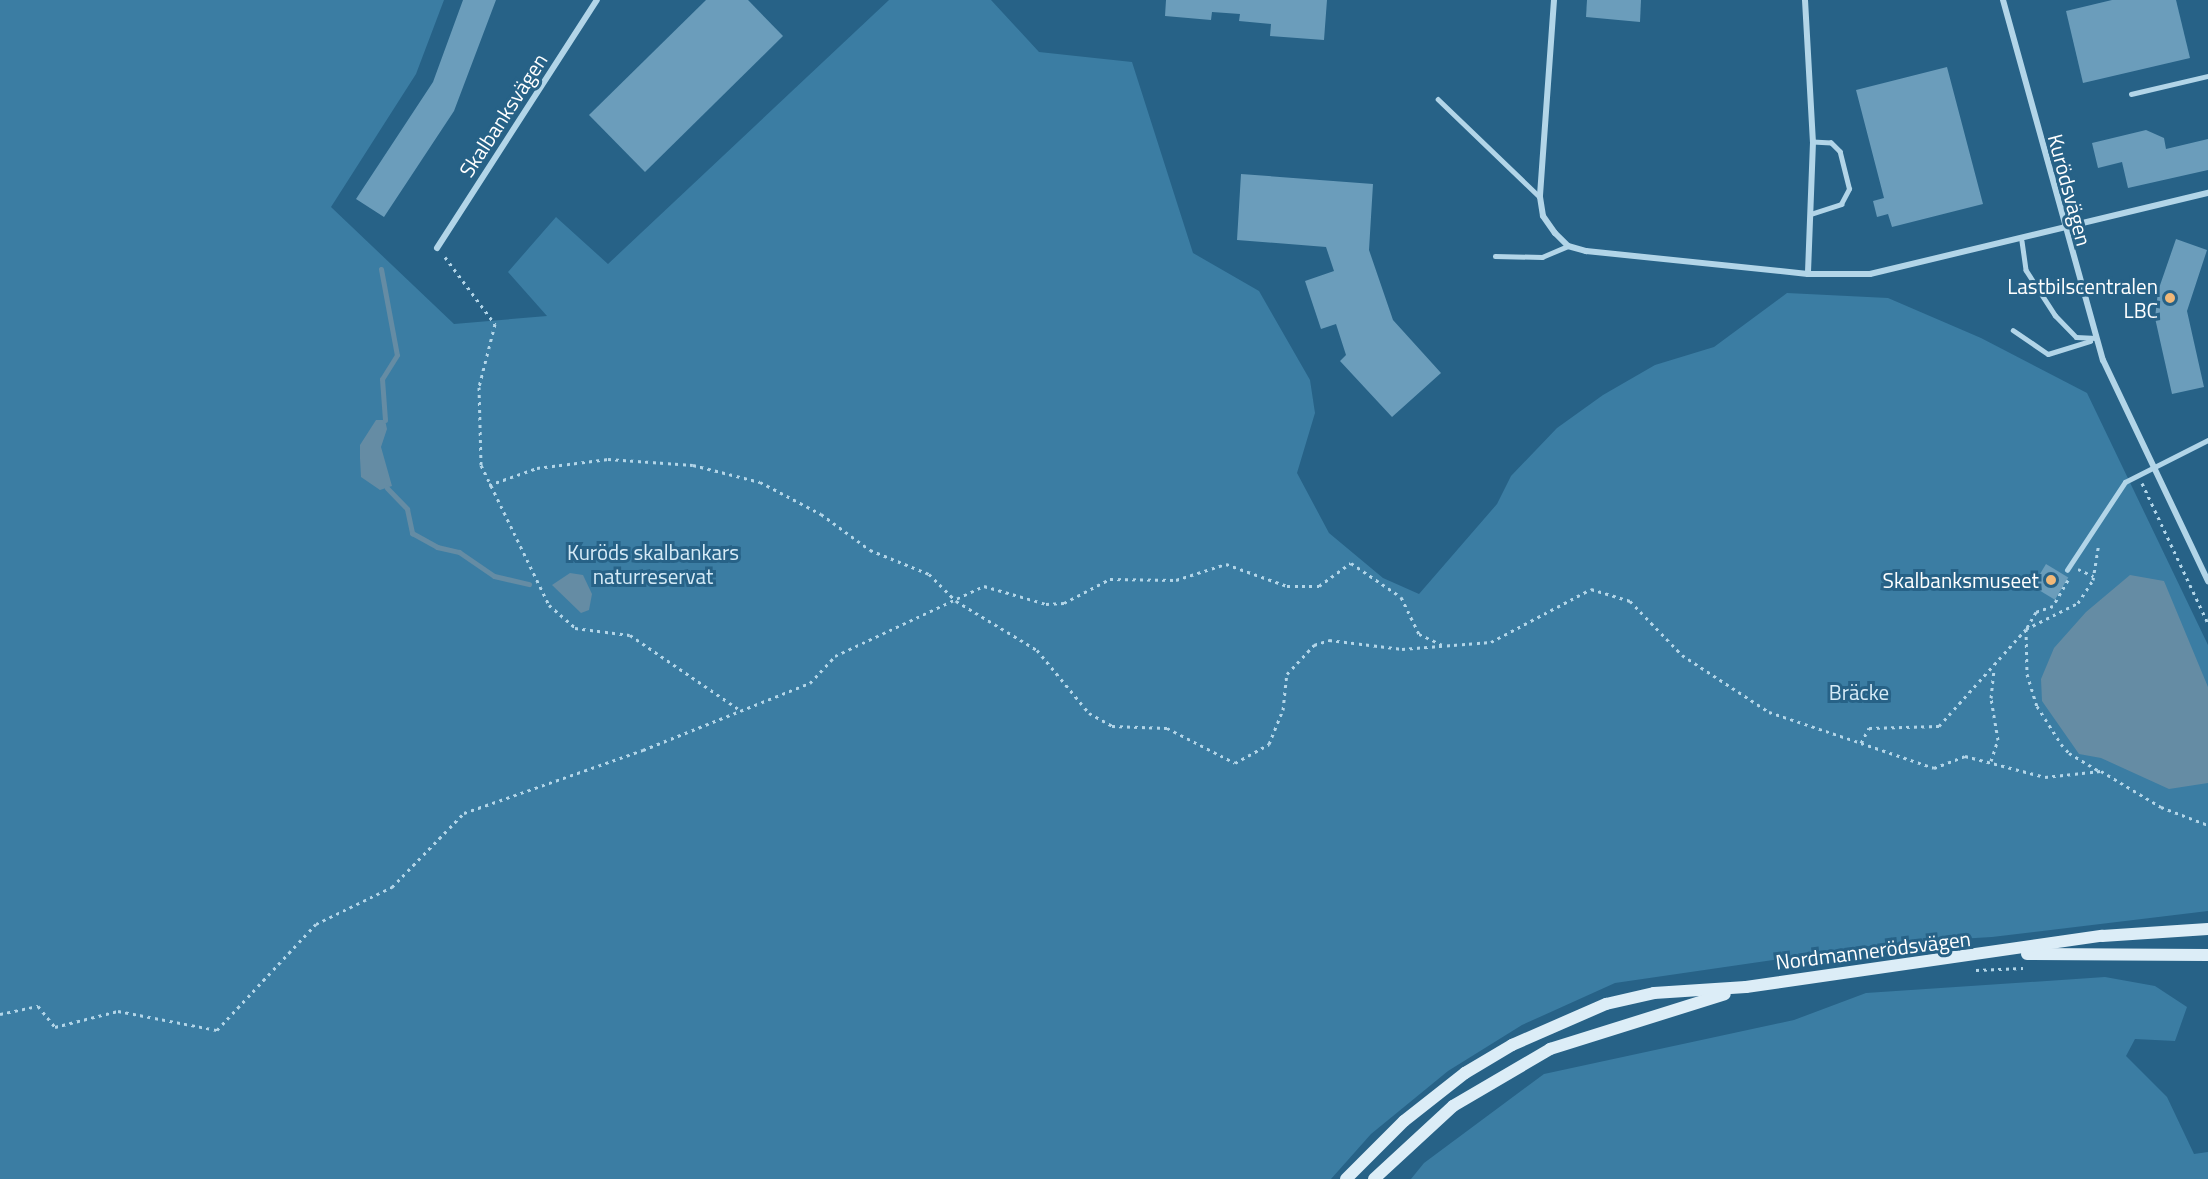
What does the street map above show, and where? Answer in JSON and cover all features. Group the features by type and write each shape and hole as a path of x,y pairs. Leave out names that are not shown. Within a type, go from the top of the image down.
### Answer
{"main road":[{"name":"Nordmannerödsvägen","path":"1346,1179 1404,1121 1465,1073 1512,1045 1606,1004 1654,993 1746,987 2004,953 2102,936 2208,929"},
{"name":"Nordmannerödsvägen","path":"2004,953 2208,955"},
{"name":"Nordmannerödsvägen","path":"1374,1179 1453,1106 1550,1049 1746,987"}],"street":[{"name":"Skalbanksvägen","path":"437,248 597,0"},
{"path":"1554,0 1540,197 1543,216 1568,246 1586,251 1808,274 1870,274 2022,241 2208,192"},
{"path":"1805,0 1813,142 1808,274"},
{"name":"Kurödsvägen","path":"2002,0 2063,230 2096,338 2152,467 2208,581"}],"lane":[{"path":"2131,94 2208,76"},
{"path":"1438,99 1540,197"},
{"path":"1811,214 1841,204 1849,189 1840,152 1831,143 1813,142"},
{"path":"2022,241 2026,270 2052,310 2076,337 2096,338"},
{"path":"1495,256 1542,257 1568,246"},
{"path":"2013,330 2048,354 2096,338"},
{"path":"2067,570 2125,482 2208,440"}],"path":[{"path":"437,248 495,324 479,387 478,444 489,485 549,605 563,620 575,628 630,635 740,710"},
{"path":"489,485 537,468 608,459 704,468 760,482 820,514 870,550 929,574 956,601 1037,650 1089,713 1112,726 1167,728 1235,764 1269,744 1283,710 1287,674 1314,645 1329,640 1402,649 1491,642 1583,592 1608,591 1630,601 1682,655 1769,712 1934,768 1965,756 2045,777 2101,771"},
{"path":"2138,474 2208,623"},
{"path":"2026,629 2078,603 2092,580 2100,536 2095,526"},
{"path":"0,1014 38,1006 55,1027 118,1011 217,1030 316,924 392,887 464,813 810,683 835,657 984,586 1046,604 1064,603 1110,579 1176,580 1226,564 1287,586 1319,586 1351,563 1401,597 1419,634 1444,646"},
{"path":"1861,743 1869,728 1947,723 1995,668 2026,629 2036,612 2054,606 2071,575 2067,570"},
{"path":"2026,629 2027,674 2037,706 2068,753 2161,807 2208,825"},
{"path":"1991,761 1998,740 1991,698 1995,668"},
{"path":"1969,971 2025,968"}],"green space":[{"path":"0,0 444,0 416,74 331,207 454,324 547,316 508,272 556,217 608,264 889,0 991,0 1039,52 1132,62 1193,253 1259,291 1310,380 1315,413 1297,473 1329,533 1383,578 1419,594 1497,504 1511,476 1557,428 1603,395 1655,365 1714,347 1787,293 1888,298 1981,338 2087,393 2208,645 2208,911 1992,937 1891,943 1615,983 1522,1025 1448,1071 1371,1134 1331,1179 0,1179"},
{"path":"2105,977 2155,986 2187,1007 2175,1041 2135,1039 2126,1056 2167,1097 2194,1154 2208,1152 2208,1179 1411,1179 1424,1163 1544,1074 1794,1020 1866,993"}],"shaded area":[{"path":"376,420 385,420 387,429 381,447 392,486 380,490 361,477 360,445"},
{"path":"570,573 583,575 592,594 589,610 581,613 552,585"},
{"path":"2130,575 2164,581 2208,687 2208,783 2169,789 2101,758 2079,754 2042,701 2041,679 2054,648 2086,612"}],"building":[{"path":"463,0 496,0 454,111 384,217 356,199 433,82"},
{"path":"706,0 748,0 783,36 645,172 589,115"},
{"path":"1166,0 1327,0 1324,40 1270,36 1271,24 1239,21 1240,14 1212,12 1211,20 1165,16"},
{"path":"1587,0 1641,0 1640,22 1586,17"},
{"path":"2112,0 2176,0 2190,58 2083,83 2066,11"},
{"path":"1947,67 1983,204 1892,227 1888,214 1877,217 1873,201 1884,198 1856,90"},
{"path":"2146,130 2164,138 2166,149 2208,139 2208,170 2128,188 2122,162 2098,168 2092,143"},
{"path":"1241,174 1373,184 1369,250 1393,320 1441,373 1392,417 1340,361 1346,355 1336,324 1321,329 1305,281 1334,271 1326,247 1237,240"},
{"path":"2176,239 2207,250 2187,311 2204,387 2172,394 2155,318 2158,291"},
{"name":"Skalbanksmuseet","path":"2046,564 2068,577 2055,600 2033,586"}],"waterway":[{"path":"381,269 397,355 382,379 385,420"},
{"path":"387,488 407,509 412,533 437,547 459,552 494,576 529,584"}],"place":[{"name":"Lastbilscentralen LBC","path":"2170,298"},
{"name":"Skalbanksmuseet","path":"2051,580"}],"park label":[{"name":"Kuröds skalbankars naturreservat","path":"653,564"},
{"name":"Bräcke","path":"1859,692"}]}
